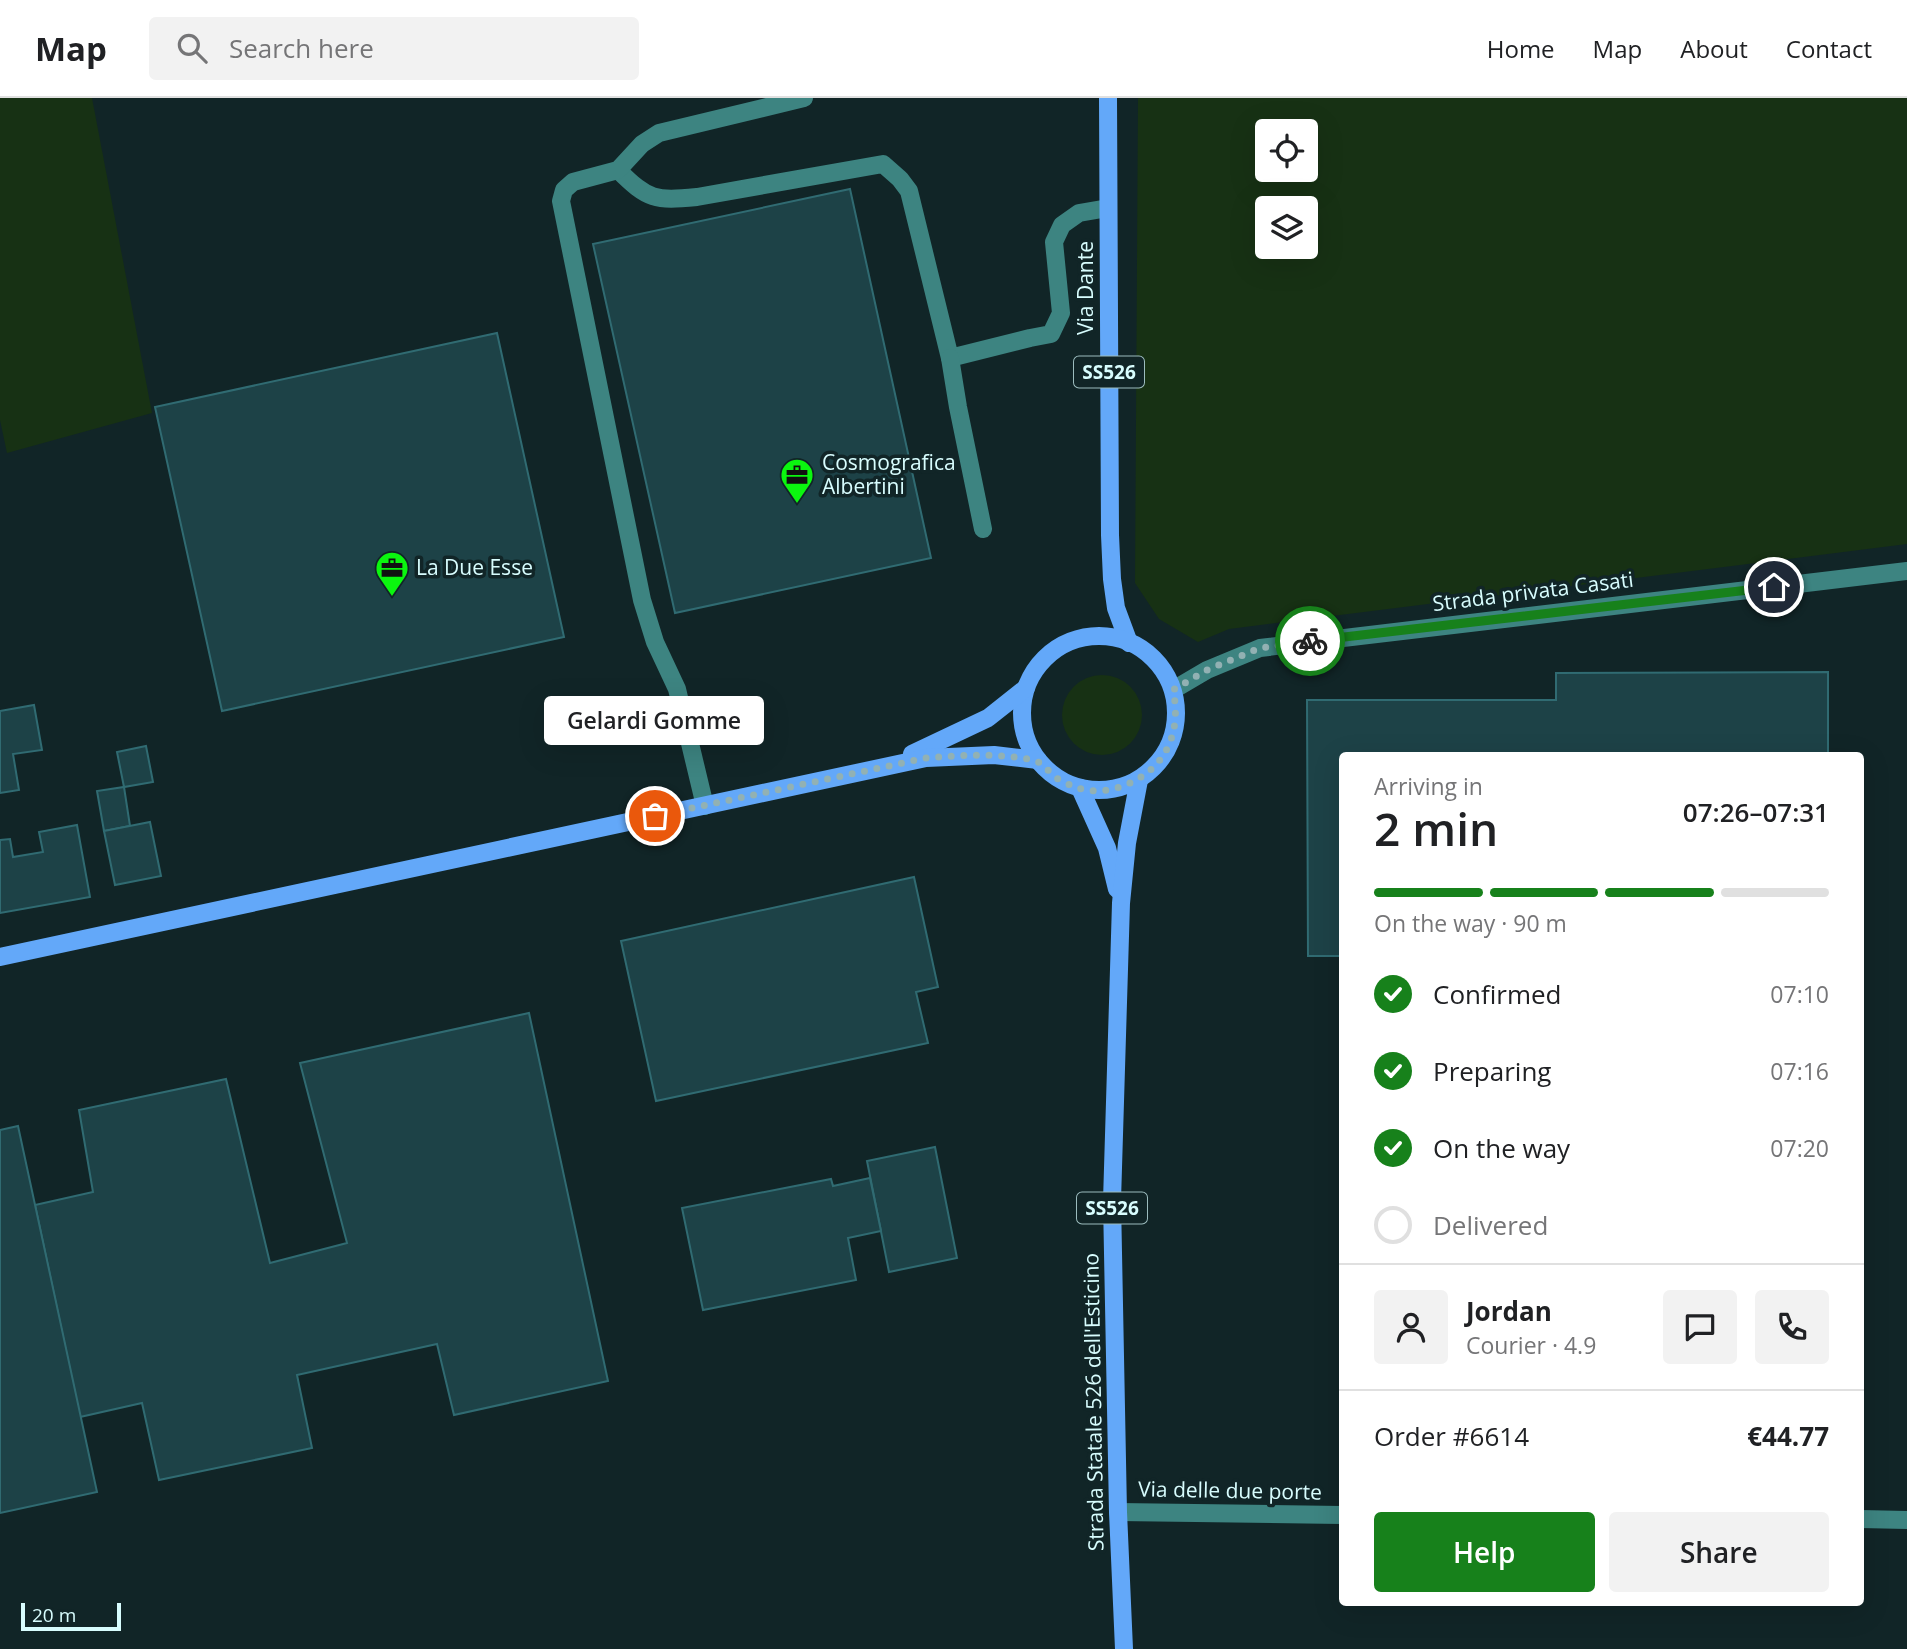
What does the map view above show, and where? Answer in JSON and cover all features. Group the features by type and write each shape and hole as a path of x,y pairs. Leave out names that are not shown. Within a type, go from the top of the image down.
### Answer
{"main road":[{"name":"Via Dante","path":"1108,98 1110,535 1116,608 1129,643"},
{"path":"1095,636 1112,637 1129,643 1149,655 1159,665 1173,690 1176,717 1172,740 1159,763 1139,780 1114,790 1080,789 1056,778 1038,760 1025,737 1022,707 1026,688 1045,658 1068,643 1095,636"},
{"path":"883,768 988,718 1026,688"},
{"path":"0,957 926,758 994,755 1038,760"},
{"name":"Strada Statale 526 dell'Esticino","path":"1124,1649 1118,1512 1112,1201 1121,903 1127,842 1139,780"},
{"name":"Strada Statale 526 dell'Esticino","path":"1080,789 1107,848 1121,903"}],"street":[{"path":"705,806 677,689 654,642 642,600 561,201 565,190 573,182 618,170 642,144 659,133 804,98"},
{"path":"618,170 635,187 649,196 666,200 697,197 883,164 900,178 909,191 950,358 983,529"},
{"path":"950,358 1051,334 1061,313 1054,242 1062,225 1079,213 1108,208"},
{"name":"Strada privata Casati","path":"1173,690 1207,670 1260,648 1907,571"},
{"name":"Via delle due porte","path":"1118,1512 1339,1514"},
{"path":"1864,1519 1907,1520"}],"green space":[{"path":"0,98 92,98 152,413 7,453 0,420"},
{"path":"1138,98 1907,98 1907,544 1229,629 1198,642 1159,619 1135,583"},
{"path":"1102,675 1117,678 1130,687 1139,700 1142,715 1139,730 1130,743 1117,752 1102,755 1087,752 1074,743 1065,730 1062,715 1065,700 1074,687 1087,678"}],"building":[{"path":"850,189 931,558 675,613 593,244"},
{"path":"497,333 564,637 222,711 155,407"},
{"path":"1828,672 1828,752 1339,752 1339,956 1308,956 1307,700 1556,700 1556,673"},
{"path":"34,705 42,750 13,754 19,790 0,793 0,711"},
{"path":"146,746 153,782 124,787 117,752"},
{"path":"124,787 130,826 104,831 97,791"},
{"path":"150,822 161,876 115,885 104,831"},
{"path":"77,825 90,897 0,913 0,840 10,839 13,857 43,852 39,832"},
{"path":"914,877 938,987 916,992 928,1043 656,1101 621,941"},
{"path":"529,1013 608,1381 454,1415 437,1344 297,1375 312,1448 159,1480 142,1403 80,1417 35,1205 93,1192 79,1110 226,1079 270,1263 347,1243 300,1063"},
{"path":"18,1126 97,1492 0,1513 0,1130"},
{"path":"935,1147 957,1258 889,1272 867,1161"},
{"path":"870,1178 881,1231 848,1238 856,1280 703,1310 682,1208 831,1179 833,1186"}],"way so far":[{"path":"655,816 926,758 957,755 994,755 1038,760 1056,778 1080,789 1114,790 1139,780 1159,763 1172,740 1176,717 1173,690 1207,670 1260,648 1310,641"}],"place":[{"name":"Cosmografica Albertini","path":"797,505"},
{"name":"La Due Esse","path":"392,598"},
{"name":"Gelardi Gomme","path":"655,816"}],"route":[{"path":"1310,641 1774,587"}]}
